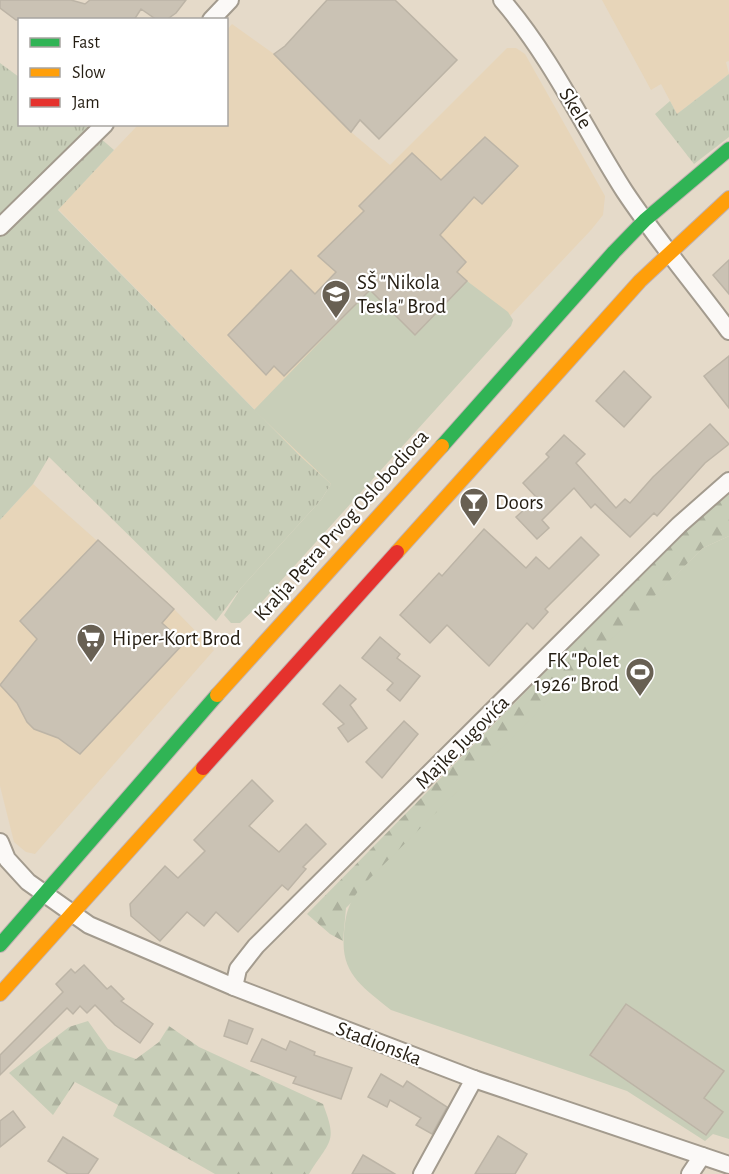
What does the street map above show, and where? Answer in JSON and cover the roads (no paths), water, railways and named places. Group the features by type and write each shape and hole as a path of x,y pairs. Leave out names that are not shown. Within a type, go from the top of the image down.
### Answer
{"main road":[{"name":"Kralja Petra Prvog Oslobodioca","path":"0,945 42,894 304,596 645,220 729,150"},
{"path":"0,994 466,474 670,252 729,198"}],"street":[{"path":"213,18 230,0"},
{"name":"Skele","path":"502,0 521,22 645,220 729,331"},
{"path":"0,227 103,126"},
{"name":"Majke Jugovića","path":"234,987 238,969 256,946 679,525 729,482"},
{"name":"Stadionska","path":"0,842 7,859 42,894 89,925 234,987 474,1079 729,1165"},
{"path":"422,1174 474,1079"},
{"path":"690,1174 702,1156"}],"place":[{"name":"SŠ \"Nikola Tesla\" Brod","path":"336,320"},
{"name":"Doors","path":"474,528"},
{"name":"Hiper-Kort Brod","path":"91,664"},
{"name":"FK \"Polet 1926\" Brod","path":"640,698"}]}
